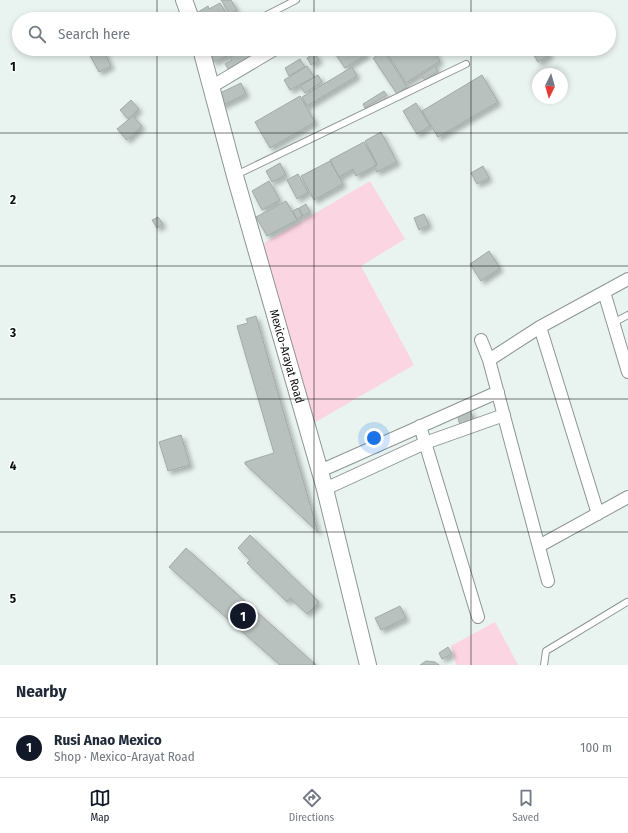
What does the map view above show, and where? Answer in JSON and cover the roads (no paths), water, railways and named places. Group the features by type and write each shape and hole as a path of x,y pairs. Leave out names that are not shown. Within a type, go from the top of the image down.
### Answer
{"main road":[{"path":"184,0 188,12"},
{"name":"Mexico-Arayat Road","path":"203,56 235,176 325,489 368,665"}],"street":[{"path":"211,87 263,56"},
{"path":"489,360 540,327 628,279"},
{"path":"604,292 628,372"},
{"path":"540,327 598,514"},
{"path":"481,340 489,360 498,392 548,581"},
{"path":"320,471 498,392"},
{"path":"325,489 425,443 504,415"},
{"path":"420,426 478,617"},
{"path":"538,546 628,497"}],"lane":[{"path":"273,12 296,0"},
{"path":"235,176 466,64"},
{"path":"613,323 628,315"},
{"path":"544,665 546,651 627,602"}],"place":[{"name":"Rusi Anao Mexico","path":"243,616"}]}
